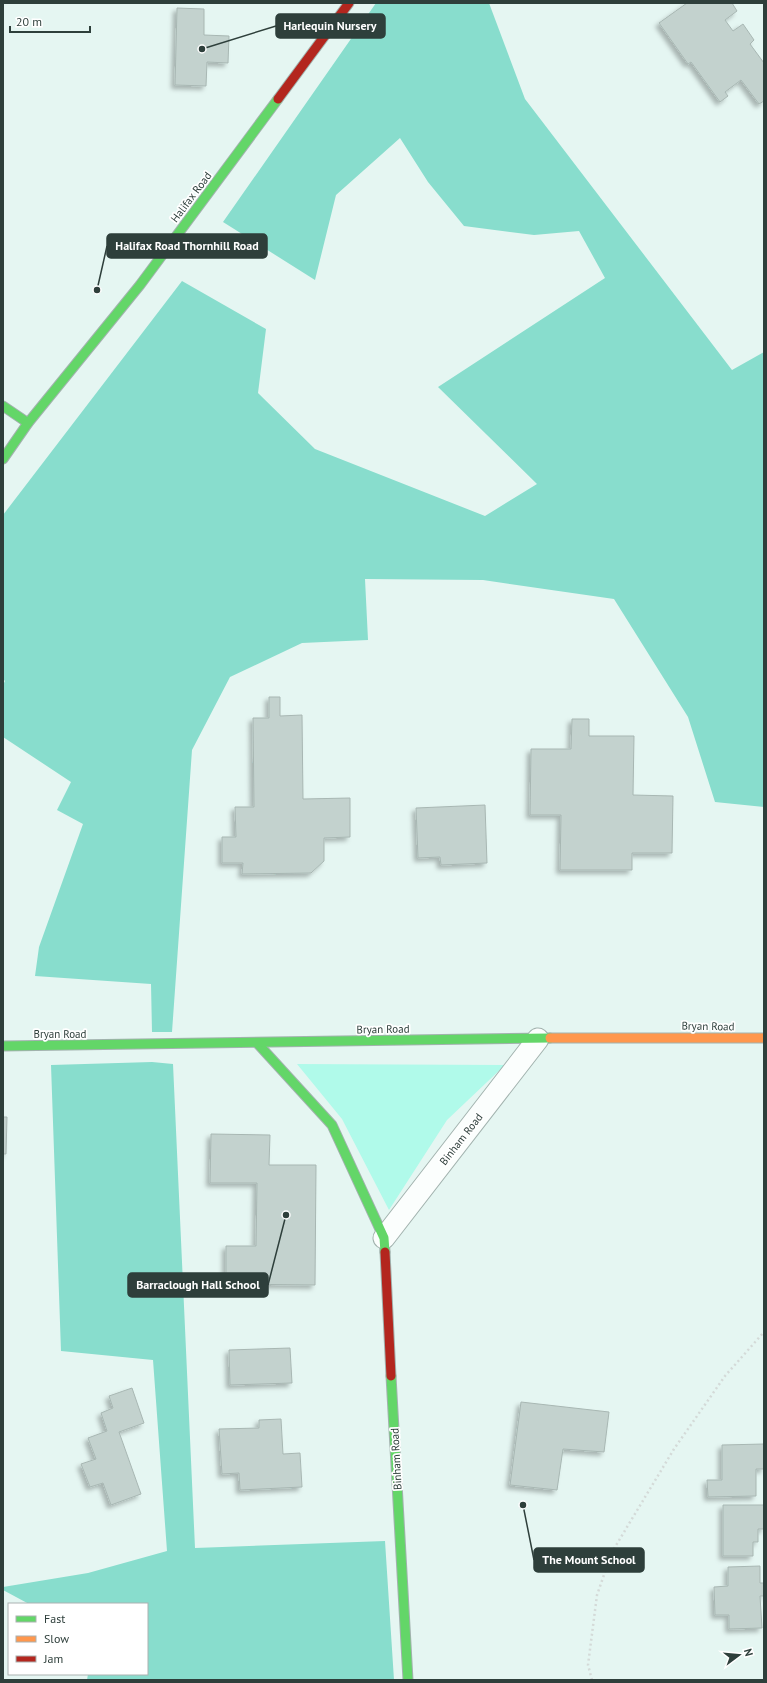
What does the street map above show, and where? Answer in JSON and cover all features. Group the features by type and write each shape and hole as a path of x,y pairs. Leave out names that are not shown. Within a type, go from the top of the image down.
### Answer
{"main road":[{"name":"Halifax Road","path":"3,459 28,423 140,285 344,5"},
{"path":"3,406 28,423"},
{"name":"Bryan Road","path":"3,1046 258,1044 687,1037 764,1038"},
{"name":"Binham Road","path":"258,1044 332,1125 384,1238 408,1680"}],"street":[{"name":"Binham Road","path":"384,1238 538,1039"}],"path":[{"path":"592,1680 588,1665 597,1595 612,1552 674,1449 725,1376 764,1332"}],"green space":[{"path":"376,3 489,3 525,99 732,370 764,352 764,807 715,802 688,717 614,599 483,580 365,579 368,640 302,643 230,677 192,750 172,1032 152,1032 151,984 35,976 39,947 83,824 57,810 71,782 3,737 3,685 5,681 3,679 3,515 182,281 266,329 258,393 315,449 485,516 537,484 438,387 605,278 579,231 534,235 464,226 428,182 400,138 336,195 315,280 223,222"},
{"path":"152,1062 173,1064 195,1548 385,1541 394,1680 87,1680 88,1675 148,1675 148,1603 27,1603 3,1590 3,1587 88,1573 167,1551 153,1360 61,1351 51,1065"},
{"path":"297,1064 505,1065 447,1120 389,1210 342,1119"}],"building":[{"path":"687,3 732,3 737,11 725,20 733,31 743,24 754,40 750,44 764,63 764,101 759,104 741,80 725,92 728,96 720,102 691,62 688,64 659,23"},
{"path":"177,8 204,9 204,35 229,36 228,63 207,62 206,86 175,85"},
{"path":"269,697 280,697 280,716 302,715 303,799 350,798 350,837 324,838 324,861 311,873 242,874 243,863 222,863 222,837 236,837 235,807 254,807 253,718 269,718"},
{"path":"572,719 589,719 589,736 634,736 633,795 673,796 672,853 632,853 632,870 560,870 561,815 530,815 531,749 571,749"},
{"path":"485,805 487,863 441,865 440,857 418,858 416,808"},
{"path":"3,1117 7,1117 6,1154 3,1154"},
{"path":"211,1134 270,1135 269,1165 316,1165 315,1285 226,1284 226,1246 256,1246 257,1183 210,1183"},
{"path":"290,1348 292,1383 230,1385 229,1350"},
{"path":"132,1388 144,1423 119,1432 141,1494 111,1505 103,1483 90,1487 81,1464 96,1459 88,1438 107,1431 101,1413 113,1408 109,1396"},
{"path":"521,1402 609,1412 604,1452 563,1449 557,1490 510,1485"},
{"path":"281,1419 283,1454 300,1453 302,1487 240,1490 239,1473 222,1474 219,1429 259,1428 259,1420"},
{"path":"764,1444 764,1469 756,1469 756,1496 708,1497 707,1480 722,1480 722,1445"},
{"path":"723,1505 764,1505 764,1529 758,1529 758,1542 753,1542 753,1556 723,1556"},
{"path":"760,1566 760,1583 764,1583 764,1596 760,1596 762,1628 729,1629 729,1615 715,1615 714,1587 728,1586 728,1567"}],"traffic: fast":[{"path":"3,459 28,423 140,285 278,99"},
{"path":"3,406 28,423"},
{"path":"3,1046 550,1038"},
{"path":"258,1044 332,1125 384,1238 385,1252"},
{"path":"391,1376 408,1680"}],"traffic: slow":[{"path":"550,1038 764,1038"}],"traffic: jam":[{"path":"278,99 349,3"},
{"path":"385,1252 391,1376"}],"place":[{"name":"Harlequin Nursery","path":"202,49"},
{"name":"Halifax Road Thornhill Road","path":"97,290"},
{"name":"Barraclough Hall School","path":"286,1215"},
{"name":"The Mount School","path":"523,1505"}]}
